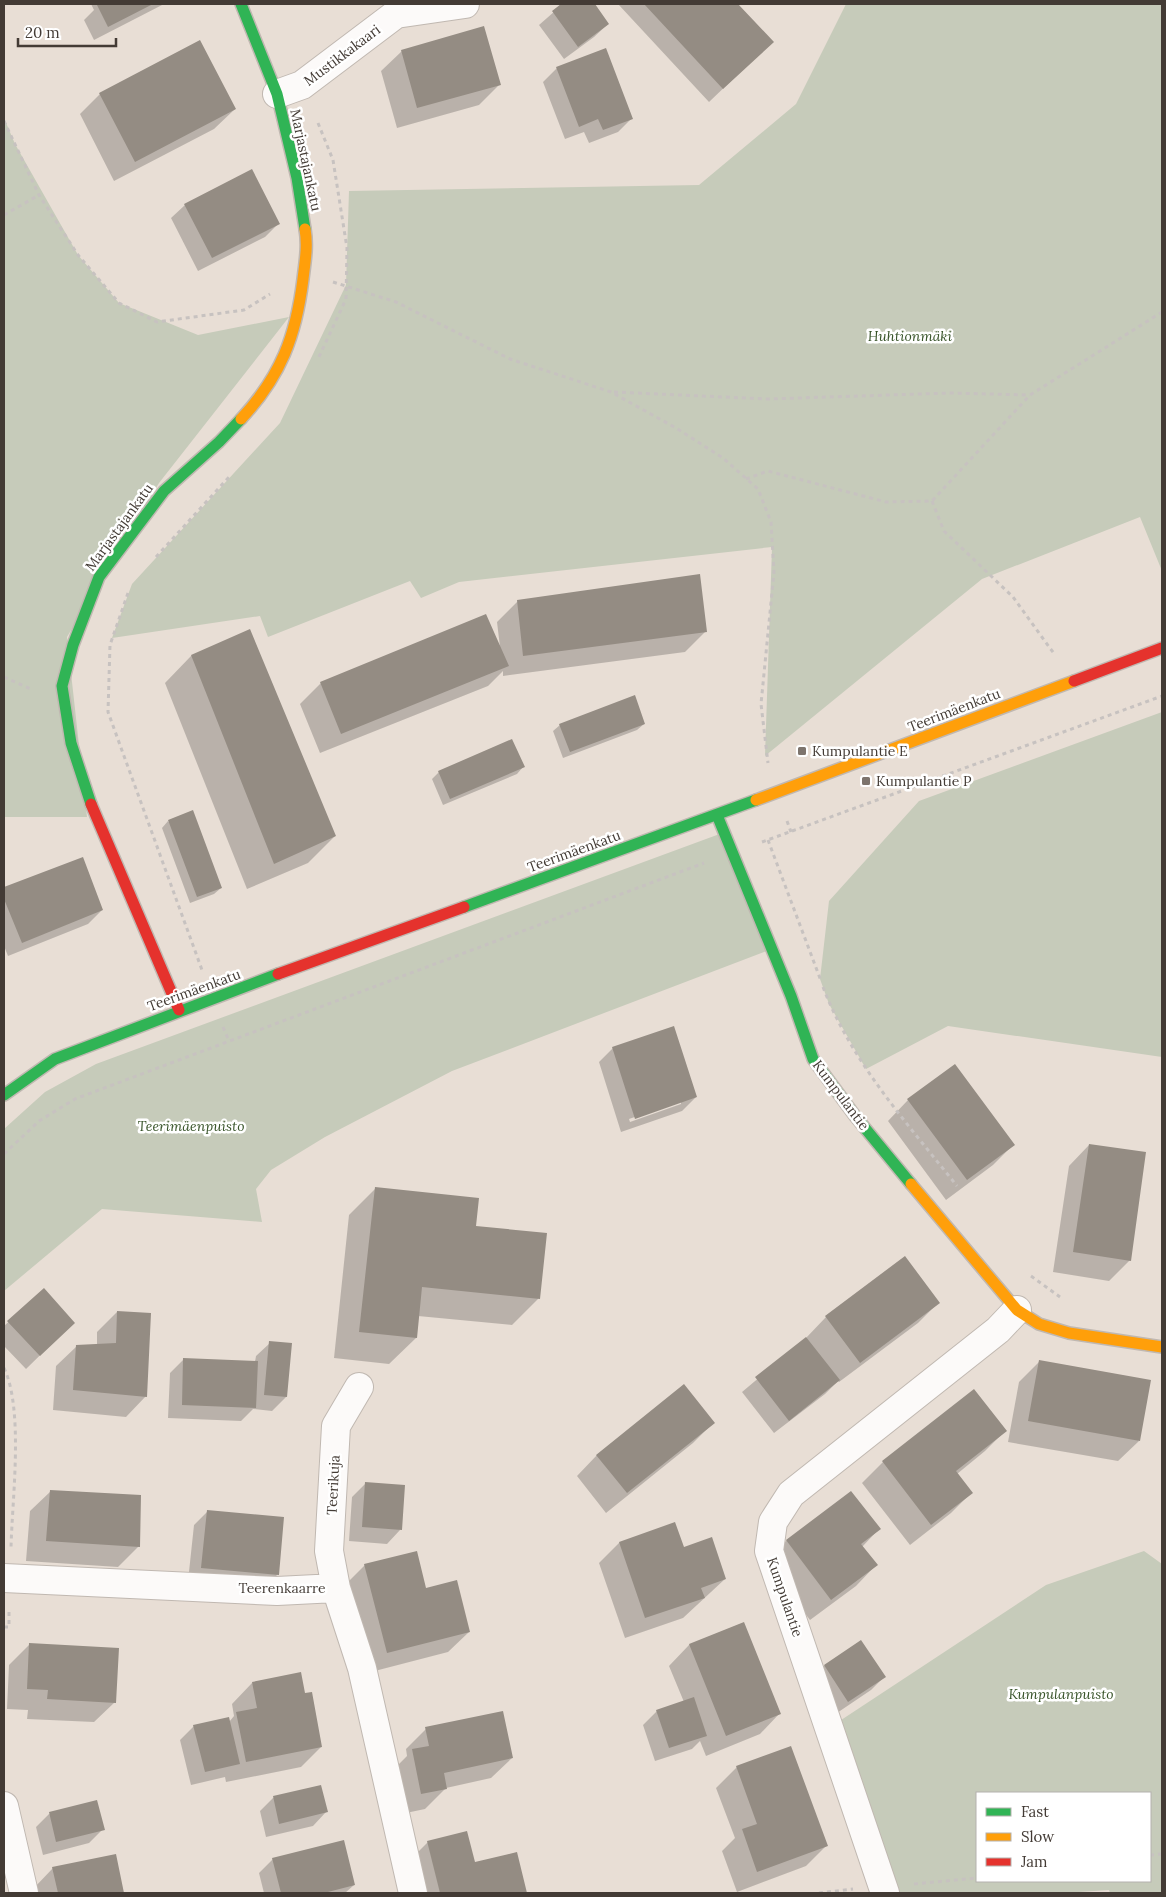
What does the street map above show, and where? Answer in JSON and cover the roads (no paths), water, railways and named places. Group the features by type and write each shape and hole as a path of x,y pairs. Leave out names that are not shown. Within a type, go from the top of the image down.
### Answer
{"street":[{"name":"Marjastajankatu","path":"179,1010 90,802 71,743 62,686 73,645 99,577 164,491 219,442 262,396 286,353 299,308 307,242 297,178 290,90 241,4"},
{"name":"Mustikkakaari","path":"290,90 396,14 465,4"},
{"name":"Teerimäenkatu","path":"4,1095 14,1086 55,1059 179,1010 211,1000 717,815 1162,648"},
{"name":"Kumpulantie","path":"717,815 734,852 813,1058 855,1116 1017,1310 1039,1324 1069,1333 1162,1347"},
{"name":"Kumpulantie","path":"885,1893 769,1551 773,1522 791,1494 998,1330 1017,1310"},
{"name":"Teerikuja","path":"336,1588 329,1551 336,1426 359,1387"},
{"name":"Teerenkaarre","path":"7,1578 278,1591 336,1588 362,1668 412,1893"},
{"path":"4,1806 24,1893"}],"place":[{"name":"Kumpulantie E","path":"802,751"},
{"name":"Kumpulantie P","path":"866,781"}],"park label":[{"name":"Huhtionmäki","path":"910,336"},
{"name":"Teerimäenpuisto","path":"191,1126"},
{"name":"Kumpulanpuisto","path":"1061,1694"}]}
